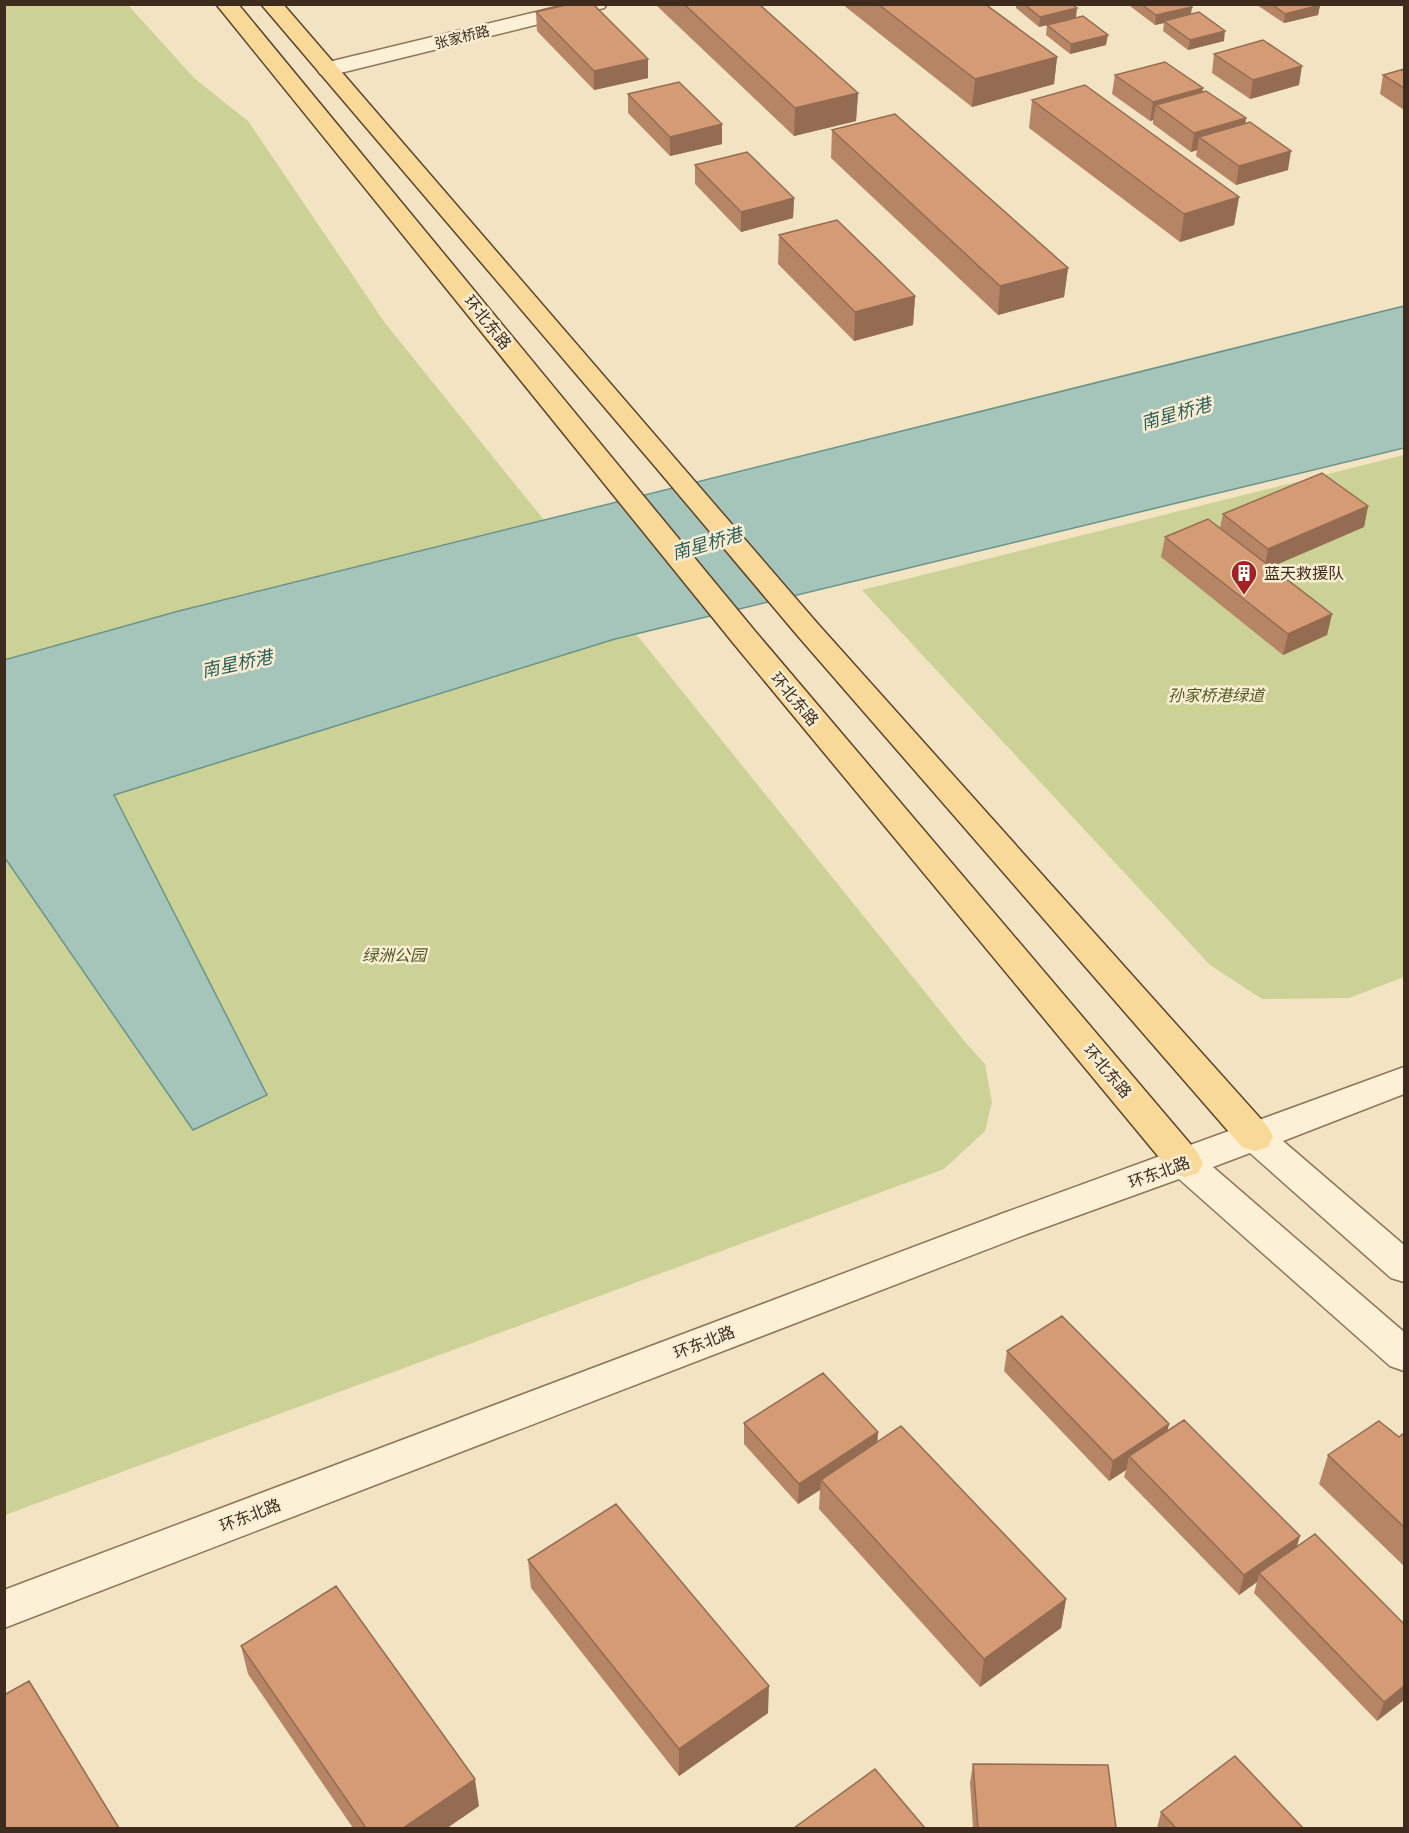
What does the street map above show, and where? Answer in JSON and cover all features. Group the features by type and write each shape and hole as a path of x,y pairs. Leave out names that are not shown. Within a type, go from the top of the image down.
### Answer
{"main road":[{"name":"环北东路","path":"226,4 744,637 1185,1163"},
{"path":"271,4 668,464 807,629 1255,1137"}],"street":[{"name":"张家桥路","path":"328,69 597,4"},
{"name":"环东北路","path":"4,1609 1014,1224 1185,1163 1404,1080"},
{"path":"1255,1137 1404,1267"},
{"name":"环北东路","path":"1185,1163 1404,1355"}],"green space":[{"name":"绿洲公园","path":"5,5 128,5 194,78 248,121 385,323 985,1064 992,1102 985,1131 944,1169 5,1515"},
{"name":"孙家桥港绿道","path":"1404,455 1404,977 1349,998 1262,999 1210,965 862,590"}],"water":[{"name":"南星桥港","path":"1404,306 1404,448 615,639 114,795 267,1095 193,1130 5,858 4,660 175,612"}],"building":[{"path":"570,4 593,4 648,59 594,71 536,12"},
{"path":"684,4 759,4 858,93 795,108"},
{"path":"878,4 985,4 1057,57 975,79"},
{"path":"1024,4 1071,4 1077,8 1040,17"},
{"path":"1141,4 1189,4 1192,7 1156,15"},
{"path":"1272,4 1319,4 1320,5 1285,14"},
{"path":"1199,12 1225,31 1190,40 1164,21"},
{"path":"1083,16 1108,35 1071,44 1047,25"},
{"path":"1263,40 1302,66 1253,80 1214,54"},
{"path":"1165,62 1203,88 1153,102 1115,75"},
{"path":"1404,69 1404,88 1383,75"},
{"path":"679,82 722,124 670,137 628,94"},
{"path":"1085,85 1239,197 1184,214 1032,100"},
{"path":"1206,91 1246,118 1194,133 1156,105"},
{"path":"895,114 1068,268 1000,286 832,130"},
{"path":"1250,122 1291,151 1239,166 1199,137"},
{"path":"747,152 794,198 741,212 695,165"},
{"path":"837,220 915,296 855,312 779,235"},
{"path":"1322,473 1368,506 1268,549 1223,514"},
{"path":"1208,519 1332,614 1288,634 1165,537"},
{"path":"1062,1316 1169,1424 1113,1461 1007,1351"},
{"path":"823,1373 878,1432 799,1484 744,1423"},
{"path":"1184,1420 1300,1536 1244,1575 1129,1456"},
{"path":"1379,1421 1399,1437 1404,1433 1404,1527 1328,1455"},
{"path":"901,1426 1066,1599 984,1659 821,1480"},
{"path":"616,1504 769,1686 679,1749 528,1560"},
{"path":"1315,1534 1404,1624 1404,1686 1384,1702 1259,1573"},
{"path":"336,1586 475,1779 403,1828 366,1828 241,1646"},
{"path":"29,1681 119,1828 4,1828 4,1695"},
{"path":"1235,1756 1303,1828 1176,1828 1161,1812"},
{"path":"973,1764 1108,1765 1116,1828 978,1828"},
{"path":"875,1769 925,1828 794,1828"}],"place":[{"name":"蓝天救援队","path":"1244,596"}]}
